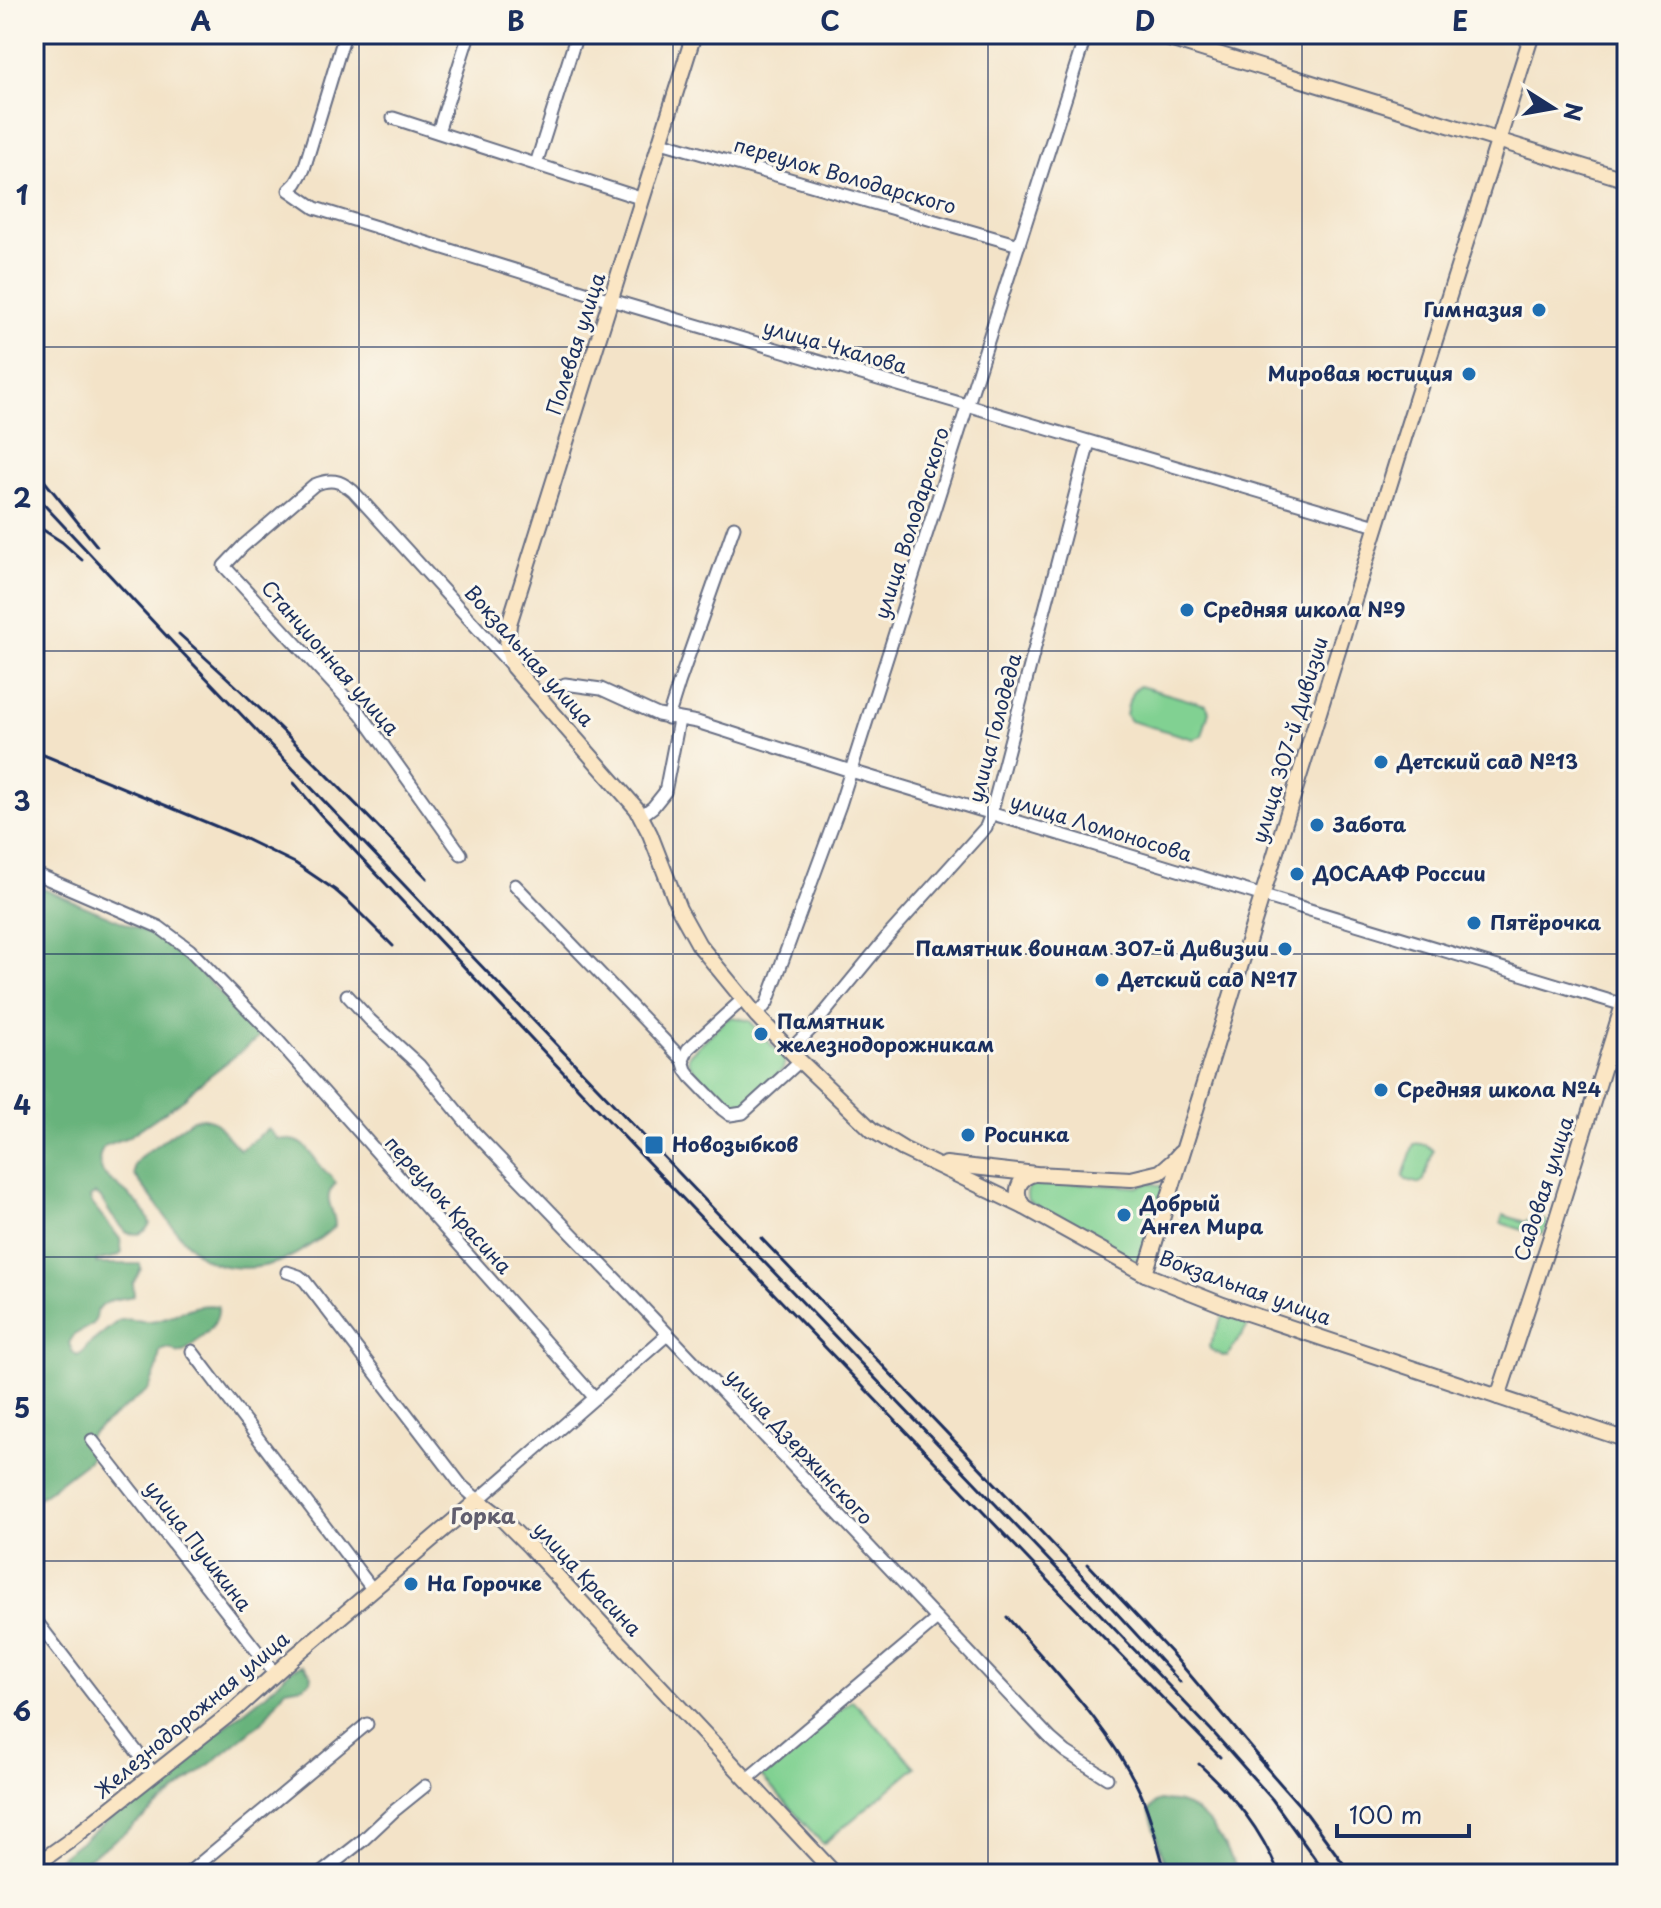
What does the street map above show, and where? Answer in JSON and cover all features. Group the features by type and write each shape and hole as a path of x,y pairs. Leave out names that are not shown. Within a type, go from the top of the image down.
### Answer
{"street":[{"name":"улица Чкалова","path":"345,34 304,169 289,190 315,208 611,300 1376,526"},
{"path":"438,132 469,34"},
{"path":"536,164 577,34"},
{"name":"Полевая улица","path":"513,667 507,646 509,624 694,34"},
{"name":"улица Володарского","path":"757,1016 770,996 851,771 1086,34"},
{"path":"1153,34 1627,180"},
{"name":"улица 307-й Дивизии","path":"1145,1274 1532,34"},
{"path":"393,118 643,199"},
{"name":"переулок Володарского","path":"661,142 1019,245"},
{"name":"улица Голодеда","path":"795,1056 813,1027 902,920 982,833 991,814 1089,442"},
{"name":"Вокзальная улица","path":"224,566 314,485 338,481 353,491 627,795 641,816 687,926 713,965 795,1056 878,1134 1024,1207 1145,1274 1223,1305 1627,1440"},
{"path":"641,816 665,792 679,683 734,527"},
{"name":"Станционная улица","path":"224,566 366,720 461,854"},
{"path":"483,634 499,637 509,624"},
{"name":"улица Ломоносова","path":"565,684 601,689 641,709 697,722 1262,896 1626,1001"},
{"name":"переулок Красина","path":"34,873 140,918 168,933 190,950 274,1036 595,1398"},
{"path":"515,885 683,1060 691,1077 730,1115 743,1113 795,1056"},
{"name":"улица Дзержинского","path":"347,995 419,1065 474,1132 1051,1739 1107,1778"},
{"path":"683,1060 688,1049 742,1000"},
{"name":"Садовая улица","path":"1498,1397 1626,1001"},
{"path":"916,1155 956,1166 1036,1174 1142,1178 1167,1167 1185,1142"},
{"path":"1024,1207 1017,1194 1019,1185 1027,1176 1036,1174"},
{"name":"улица Красина","path":"287,1272 305,1281 462,1486 520,1537 835,1874"},
{"name":"Железнодорожная улица","path":"36,1862 68,1842 221,1722 668,1334"},
{"path":"192,1351 373,1590"},
{"name":"улица Пушкина","path":"92,1440 275,1674"},
{"path":"34,1618 154,1774"},
{"path":"746,1780 937,1619"},
{"path":"187,1874 367,1724"},
{"path":"320,1874 425,1786"}],"green space":[{"path":"1140,686 1206,705 1209,711 1202,736 1194,739 1130,721 1126,715 1129,702"},
{"path":"34,885 151,934 195,967 259,1034 257,1039 185,1098 128,1137 104,1146 102,1150 99,1160 103,1173 136,1202 150,1224 139,1234 127,1233 100,1197 95,1194 90,1197 120,1239 122,1253 96,1261 97,1264 140,1264 141,1268 133,1283 134,1296 103,1305 97,1311 93,1324 74,1335 69,1343 72,1351 77,1356 83,1353 87,1346 118,1321 158,1320 209,1305 218,1306 218,1313 208,1332 185,1351 179,1353 169,1348 160,1351 149,1389 91,1434 86,1441 89,1460 34,1502"},
{"path":"733,1017 750,1021 785,1060 783,1069 741,1108 733,1109 689,1064 688,1056 727,1019"},
{"path":"193,1119 214,1121 240,1150 268,1129 278,1139 305,1146 336,1183 329,1194 335,1226 297,1253 273,1264 238,1268 215,1263 196,1252 134,1175 134,1166 140,1157"},
{"path":"1414,1144 1424,1145 1433,1151 1420,1184 1403,1176"},
{"path":"1036,1181 1138,1187 1149,1182 1164,1187 1141,1260 1136,1261 1028,1201 1028,1190"},
{"path":"1503,1215 1525,1222 1532,1218 1545,1220 1548,1224 1543,1234 1535,1234 1501,1223"},
{"path":"1227,1313 1246,1319 1248,1326 1227,1356 1223,1356 1209,1346"},
{"path":"301,1665 312,1675 311,1681 286,1689 262,1722 122,1835 66,1874 45,1874 46,1868 188,1760 191,1754 292,1669"},
{"path":"852,1700 916,1767 823,1844 760,1775"},
{"path":"1160,1801 1179,1803 1209,1822 1240,1874 1168,1874 1149,1811"}],"railway":[{"path":"34,468 97,546"},
{"path":"34,494 1211,1730 1272,1799 1326,1874"},
{"path":"34,524 82,560"},
{"path":"179,634 306,753 427,878"},
{"path":"34,751 237,835 295,863 335,890 393,946"},
{"path":"294,783 644,1158 1220,1757"},
{"path":"761,1238 1180,1682"},
{"path":"1088,1564 1173,1655 1266,1765"},
{"path":"1007,1617 1080,1700 1113,1744 1140,1792 1166,1874"},
{"path":"1258,1758 1307,1814 1351,1874"},
{"path":"1199,1764 1245,1814 1264,1842 1279,1874"}],"place":[{"name":"Гимназия","path":"1539,310"},
{"name":"Мировая юстиция","path":"1469,374"},
{"name":"Средняя школа №9","path":"1187,610"},
{"name":"Детский сад №13","path":"1381,762"},
{"name":"Забота","path":"1317,825"},
{"name":"ДОСААФ России","path":"1297,874"},
{"name":"Пятёрочка","path":"1474,923"},
{"name":"Памятник воинам 307-й Дивизии","path":"1285,949"},
{"name":"Детский сад №17","path":"1102,980"},
{"name":"Памятник железнодорожникам","path":"761,1034"},
{"name":"Средняя школа №4","path":"1381,1090"},
{"name":"Росинка","path":"968,1135"},
{"name":"Новозыбков","path":"654,1145"},
{"name":"Добрый Ангел Мира","path":"1124,1215"},
{"name":"На Горочке","path":"411,1584"}],"district":[{"name":"Горка","path":"483,1516"}]}
